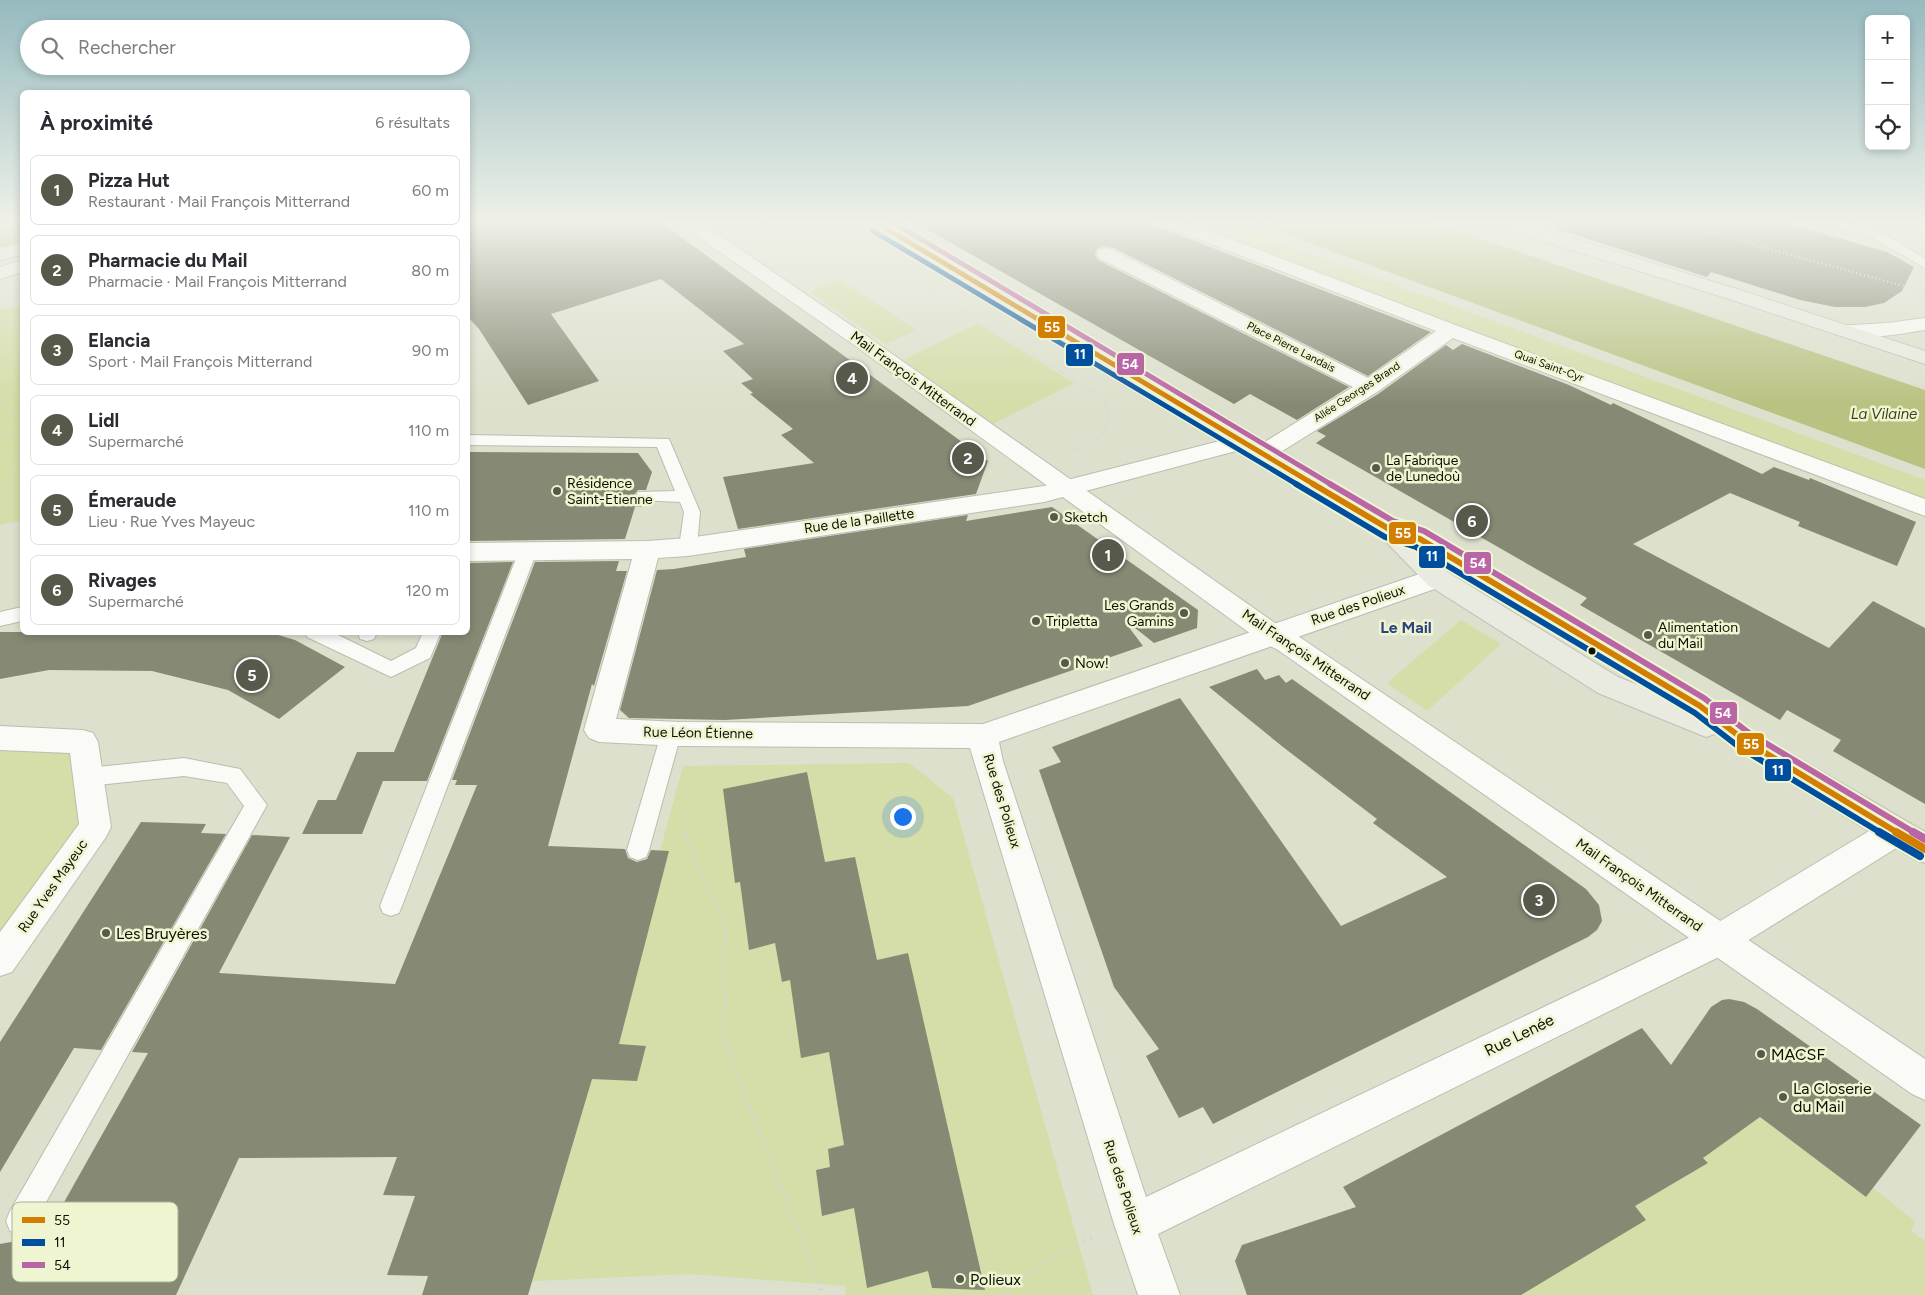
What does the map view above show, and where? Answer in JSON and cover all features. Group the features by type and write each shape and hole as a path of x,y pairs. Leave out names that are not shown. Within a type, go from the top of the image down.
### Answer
{"main road":[{"path":"978,283 1389,529 1420,539 1700,706 1744,740 1925,849"},
{"path":"1697,283 1845,330 1925,358"},
{"path":"1389,529 1437,578 1608,685 1744,740"}],"street":[{"name":"Mail François Mitterrand","path":"778,283 1272,635 1288,642 1925,1081"},
{"name":"Place Pierre Landais","path":"1164,283 1368,387"},
{"name":"Quai Saint-Cyr","path":"1330,283 1925,508"},
{"path":"1845,330 1887,329 1925,324"},
{"name":"Allée Georges Brand","path":"1253,447 1368,387 1451,330"},
{"name":"Rue de la Paillette","path":"470,552 647,550 688,547 1068,489 1253,447"},
{"name":"Rue Léon Étienne","path":"647,550 599,730 671,734 982,736"},
{"name":"Rue des Polieux","path":"1159,1295 1134,1224 988,761 982,736 1437,578"},
{"name":"Rue Yves Mayeuc","path":"0,738 84,742 95,827 0,960"},
{"name":"Rue Lenée","path":"1134,1224 1719,940 1895,832"}],"lane":[{"path":"470,440 663,442 692,512 688,547"},
{"path":"644,496 685,497"},
{"path":"391,906 528,551"},
{"path":"0,619 20,614"},
{"path":"320,635 391,670 424,653 431,635"},
{"path":"638,850 671,734"},
{"path":"30,1202 256,805 233,774 184,768 88,778"}],"path":[{"path":"918,283 1105,399 1110,413 1098,439 1036,467"},
{"path":"1894,283 1925,292"},
{"path":"0,326 20,319"},
{"path":"0,393 8,413 20,412"},
{"path":"0,436 20,429"},
{"path":"0,514 3,514 20,449"},
{"path":"684,802 686,839 725,923 725,1043 823,1295"},
{"path":"1003,1295 1015,1280 1078,1243 1134,1224"}],"shaded area":[{"path":"829,283 846,283 916,330 886,344 810,292"},
{"path":"1335,283 1392,283 1925,480 1925,512"},
{"path":"20,305 20,520 0,525 0,311"},
{"path":"978,323 1074,383 993,424 903,360"},
{"path":"1461,620 1501,644 1427,711 1387,683"},
{"path":"0,738 83,742 95,827 0,960"},
{"path":"909,763 953,798 1093,1295 845,1295 846,1286 690,1274 532,1281 586,1100 566,1099 619,1044 664,869 660,851 683,766"},
{"path":"1760,1117 1866,1197 1873,1188 1915,1221 1911,1231 1925,1241 1925,1295 1521,1295 1625,1194 1668,1187 1708,1163 1697,1151"}],"water":[{"name":"La Vilaine","path":"1420,283 1612,283 1925,390 1925,469"}],"building":[{"path":"470,283 647,283 551,314 599,381 528,405 479,329 470,319"},
{"path":"667,283 745,283 988,461 976,494 738,529 723,477 814,463 781,435 793,429 750,394 753,393 741,383 753,379 723,351 744,344"},
{"path":"1022,283 1144,283 1349,387 1297,420 1250,394 1234,404"},
{"path":"1184,283 1305,283 1431,332 1368,376"},
{"path":"1747,283 1906,283 1902,291 1884,303 1865,307 1835,307 1800,300"},
{"path":"1462,344 1569,385 1611,405 1613,403 1762,474 1774,467 1809,480 1810,478 1916,522 1897,566 1798,526 1800,522 1730,493 1633,544 1829,648 1873,601 1925,628 1925,804 1833,751 1841,740 1787,710 1780,720 1580,605 1587,598 1316,443 1326,436 1317,431 1378,394 1446,345 1453,350"},
{"name":"Résidence Saint-Etienne","path":"470,452 638,453 652,472 646,490 638,490 634,495 636,501 643,502 641,507 635,507 625,539 470,541"},
{"path":"1052,507 1198,610 1197,628 1154,643 1130,624 1128,626 1143,646 968,706 725,720 629,718 620,710 657,570 746,557 744,549 968,515 966,521"},
{"path":"619,561 616,571 627,571 594,686 592,684 548,846 625,849 628,858 637,862 647,859 651,850 669,851 619,1044 646,1046 637,1081 592,1079 528,1295 422,1295 428,1276 387,1275 415,1196 383,1195 397,1157 239,1158 176,1295 0,1295 0,1244 12,1242 12,1282 178,1282 178,1202 64,1202 148,1053 132,1052 252,835 290,837 219,973 395,984 477,785 455,785 457,780 452,780 535,562"},
{"path":"513,562 427,781 383,781 362,834 302,834 318,800 336,800 357,752 394,752 442,635 470,635 470,563"},
{"path":"0,632 20,632 20,635 278,635 295,640 345,667 279,719 228,690 152,671 49,670 0,679"},
{"path":"1257,669 1265,680 1279,675 1286,683 1292,679 1586,889 1599,905 1602,921 1597,930 1588,937 1213,1124 1203,1107 1179,1118 1146,1056 1159,1049 1114,987 1039,770 1061,762 1052,747 1180,698 1341,926 1447,877 1373,823 1377,819 1209,687"},
{"path":"807,772 825,862 855,857 877,960 908,953 985,1290 932,1288 928,1271 867,1288 854,1208 822,1216 816,1170 830,1167 828,1149 844,1145 829,1052 801,1058 790,980 782,982 775,943 749,950 740,882 735,883 723,789"},
{"name":"Les Bruyères","path":"141,822 206,824 201,833 226,834 101,1050 74,1048 0,1172 0,1042"},
{"path":"1729,999 1744,1002 1757,1009 1921,1125 1866,1197 1760,1117 1703,1158 1708,1163 1635,1206 1646,1220 1521,1295 1247,1295 1235,1261 1242,1245 1356,1207 1343,1187 1642,1028 1671,1065 1711,1007 1722,1000"}],"transit line":[{"name":"11","path":"961,283 1385,537 1416,547 1695,713 1739,747 1920,856"},
{"name":"55","path":"978,283 1389,529 1420,539 1700,706 1744,740 1925,849"},
{"name":"54","path":"995,283 1393,521 1424,531 1704,698 1749,733 1925,839"}],"place":[{"name":"Lidl","path":"852,378"},
{"name":"Pharmacie du Mail","path":"968,458"},
{"name":"La Fabrique de Lunedoù","path":"1376,468"},
{"name":"Résidence Saint-Etienne","path":"557,491"},
{"name":"Sketch","path":"1054,517"},
{"name":"Rivages","path":"1472,521"},
{"name":"Pizza Hut","path":"1108,555"},
{"name":"Les Grands Gamins","path":"1184,613"},
{"name":"Tripletta","path":"1036,621"},
{"name":"Alimentation du Mail","path":"1648,635"},
{"name":"Now!","path":"1065,663"},
{"name":"Émeraude","path":"252,675"},
{"name":"Elancia","path":"1539,900"},
{"name":"Les Bruyères","path":"106,933"},
{"name":"MACSF","path":"1761,1054"},
{"name":"La Closerie du Mail","path":"1783,1097"},
{"name":"Polieux","path":"960,1279"}],"district":[{"name":"Le Mail","path":"1406,627"}]}
